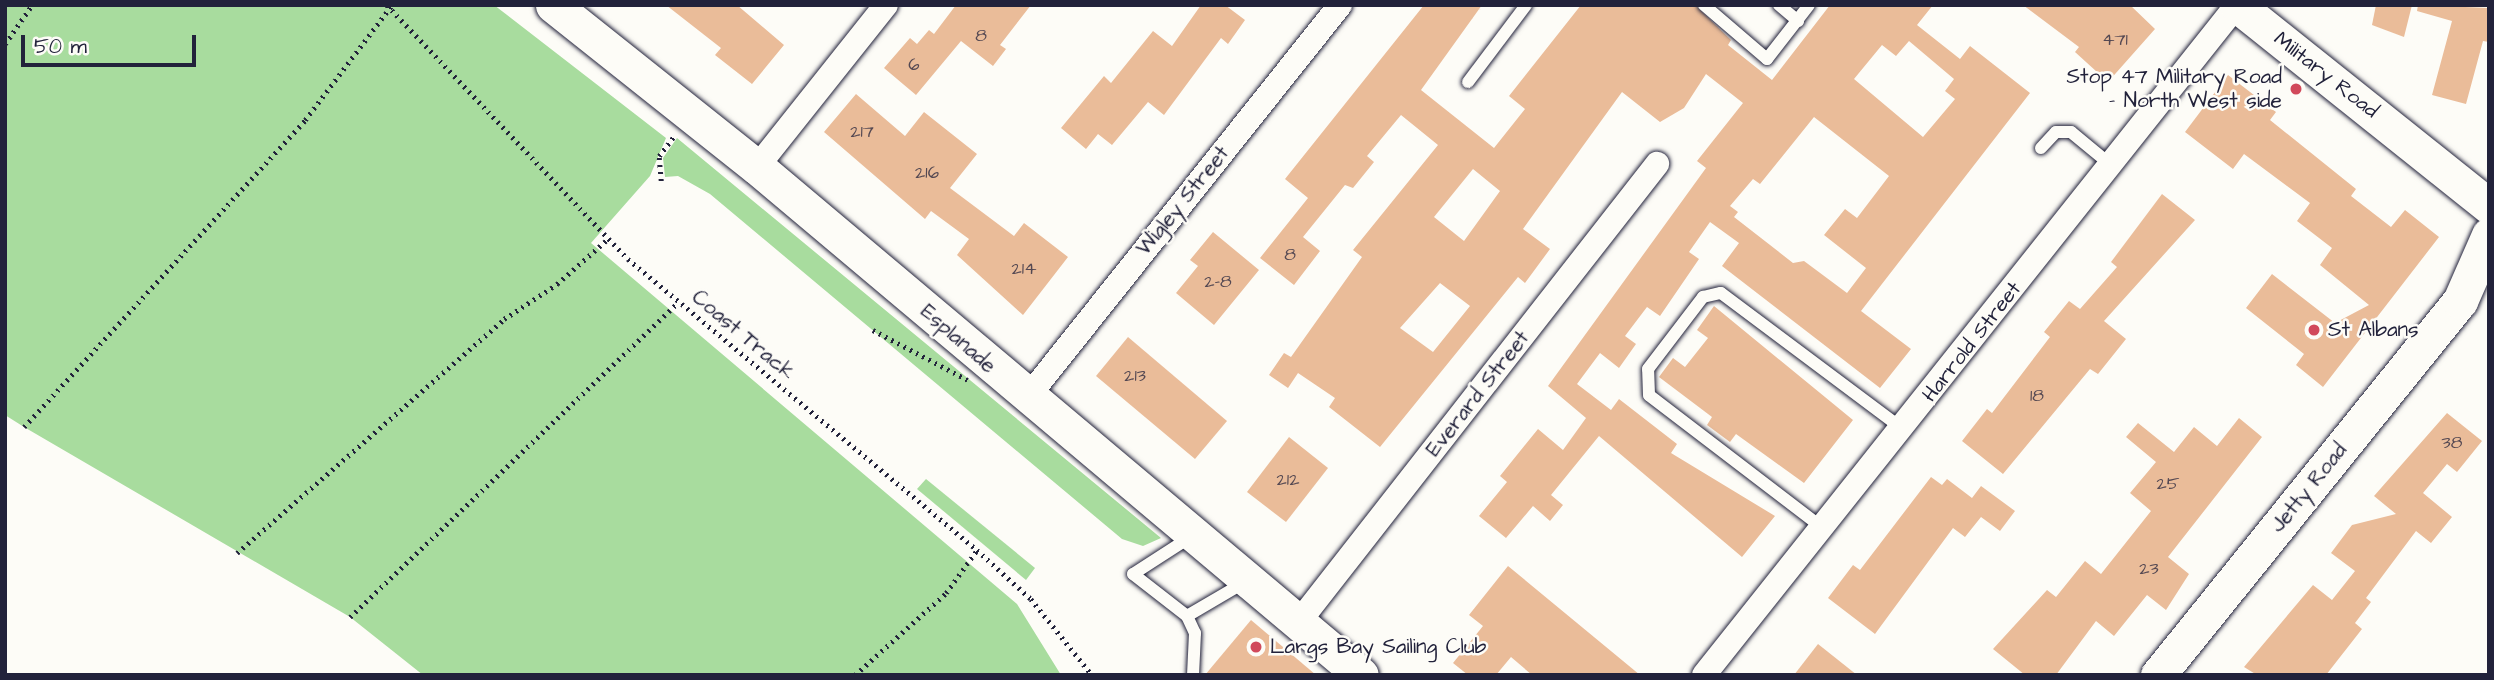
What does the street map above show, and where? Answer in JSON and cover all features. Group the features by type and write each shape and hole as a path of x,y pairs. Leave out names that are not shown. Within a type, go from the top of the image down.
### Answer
{"street":[{"name":"Esplanade","path":"553,5 757,167 1027,398 1361,675"},
{"path":"757,167 886,5"},
{"name":"Wigley Street","path":"1027,398 1340,5"},
{"name":"Military Road","path":"2237,5 2416,144 2435,168 2489,205"},
{"name":"Harrold Street","path":"1704,675 1824,529 2237,5"},
{"name":"Military Road","path":"2416,144 2489,176"},
{"name":"Everard Street","path":"1298,623 1657,164"},
{"name":"Jetty Road","path":"2158,675 2460,301 2489,235"},
{"name":"Jetty Road","path":"2460,301 2489,283"}],"lane":[{"path":"1468,82 1526,5"},
{"path":"1704,5 1767,59 1810,5"},
{"path":"1779,5 1798,21"},
{"path":"2041,148 2056,132 2071,132 2111,165"},
{"path":"1824,529 1649,395 1648,369 1703,297 1721,293 1903,429"},
{"path":"1193,536 1133,574 1187,616 1195,633 1193,675"},
{"path":"1187,616 1248,580"}],"path":[{"path":"5,44 32,5"},
{"path":"24,427 305,120 389,6"},
{"name":"Coast Track","path":"389,6 609,238 678,302 1031,598 1092,675"},
{"path":"662,181 659,156 668,144"},
{"path":"237,553 504,319 558,284 609,238"},
{"path":"349,617 678,302"},
{"path":"873,330 965,384 971,377"},
{"path":"855,675 946,593 977,550"}],"green space":[{"path":"5,5 494,5 666,138 650,176 591,243 1017,604 1061,675 423,675 350,617 5,415"},
{"path":"677,138 1161,538 1143,546 1122,539 710,194 678,176 665,177 663,158"},
{"path":"926,479 1035,568 1026,580 917,489"}],"building":[{"path":"666,5 737,5 784,45 752,84 715,55 721,48"},
{"path":"956,5 1031,5 1000,45 1006,49 993,66 961,41 916,95 884,68 910,38 917,44 929,30 934,34"},
{"path":"1201,5 1225,5 1245,20 1228,44 1221,38 1164,115 1148,102 1112,145 1098,134 1086,149 1061,128 1104,76 1111,83 1153,31 1172,46"},
{"path":"1424,5 1482,5 1421,90 1494,148 1525,109 1509,96 1581,5 1695,5 1731,40 1728,45 1772,80 1830,5 1933,5 1917,25 1960,59 1970,46 2030,93 1861,311 1911,349 1880,388 1722,266 1739,243 1710,222 1689,252 1699,259 1660,316 1647,307 1625,336 1636,344 1619,368 1600,353 1577,384 1611,410 1619,399 1677,444 1671,453 1775,516 1742,557 1599,436 1551,495 1563,505 1550,521 1533,506 1506,538 1479,516 1507,482 1500,476 1538,429 1563,450 1586,418 1548,386 1706,168 1697,161 1743,103 1706,74 1684,108 1660,122 1622,92 1523,229 1550,249 1525,283 1518,277 1380,447 1329,407 1335,398 1298,373 1288,388 1269,375 1284,353 1291,357 1362,257 1353,250 1438,145 1401,115 1367,156 1374,162 1353,188 1345,185 1303,237 1320,251 1294,285 1260,258 1308,198 1285,179","holes":["1909,41 1954,79 1945,91 1955,99 1923,137 1854,79 1882,45 1896,56","1814,117 1889,176 1857,218 1845,209 1824,235 1866,268 1847,293 1804,261 1793,263 1734,217 1738,212 1730,206 1753,179 1760,184","1473,169 1500,191 1464,241 1434,217","1440,283 1470,306 1433,352 1400,328"]},
{"path":"2023,5 2130,5 2155,29 2108,82 2075,52 2079,47"},
{"path":"2376,5 2412,5 2404,37 2372,25"},
{"path":"2418,5 2489,8 2489,42 2483,41 2466,104 2432,95 2452,21 2417,11"},
{"path":"2228,75 2276,112 2270,120 2356,189 2351,196 2391,227 2405,210 2439,237 2323,387 2296,365 2304,354 2246,308 2272,274 2335,323 2369,305 2320,265 2332,248 2297,221 2310,203 2244,154 2233,169 2185,132"},
{"path":"856,94 905,136 924,112 977,154 950,188 1014,236 1024,223 1068,257 1023,315 957,255 969,239 931,211 925,219 824,132"},
{"path":"2162,194 2195,220 2104,321 2126,339 2098,374 2090,369 2003,474 1962,441 1987,409 1992,413 2050,337 2044,332 2069,301 2080,309 2117,267 2111,262"},
{"path":"1213,232 1259,270 1214,325 1176,293 1198,266 1190,260"},
{"path":"1714,306 1853,420 1804,483 1736,434 1730,442 1707,425 1712,417 1659,377 1673,358 1685,367 1708,338 1697,330"},
{"path":"1128,337 1227,421 1195,459 1096,376"},
{"path":"2447,413 2482,441 2457,472 2447,464 2423,493 2452,517 2431,543 2416,531 2366,598 2371,602 2355,623 2362,629 2326,675 2257,675 2244,667 2313,585 2332,600 2355,571 2331,553 2352,525 2396,514 2374,496"},
{"path":"2239,418 2262,437 2168,557 2189,574 2166,610 2147,595 2114,636 2096,621 2056,675 2025,675 1993,649 2047,590 2056,597 2085,561 2101,574 2151,511 2130,493 2156,462 2126,437 2138,423 2174,452 2194,427 2217,446"},
{"path":"1289,437 1328,468 1286,522 1247,492"},
{"path":"1931,477 1942,485 1947,479 1972,498 1981,486 2015,511 2000,531 1981,517 1965,537 1953,528 1875,634 1828,598 1853,565 1860,570"},
{"path":"1508,566 1640,675 1532,675 1511,657 1496,675 1468,675 1453,663 1483,626 1469,615"},
{"name":"Largs Bay Sailing Club","path":"1251,620 1316,675 1205,675"},
{"path":"1818,644 1857,675 1794,675"}],"place":[{"name":"Stop 47 Military Road - North West side","path":"2296,89"},
{"name":"St Albans","path":"2314,330"},
{"name":"Largs Bay Sailing Club","path":"1256,647"}]}
